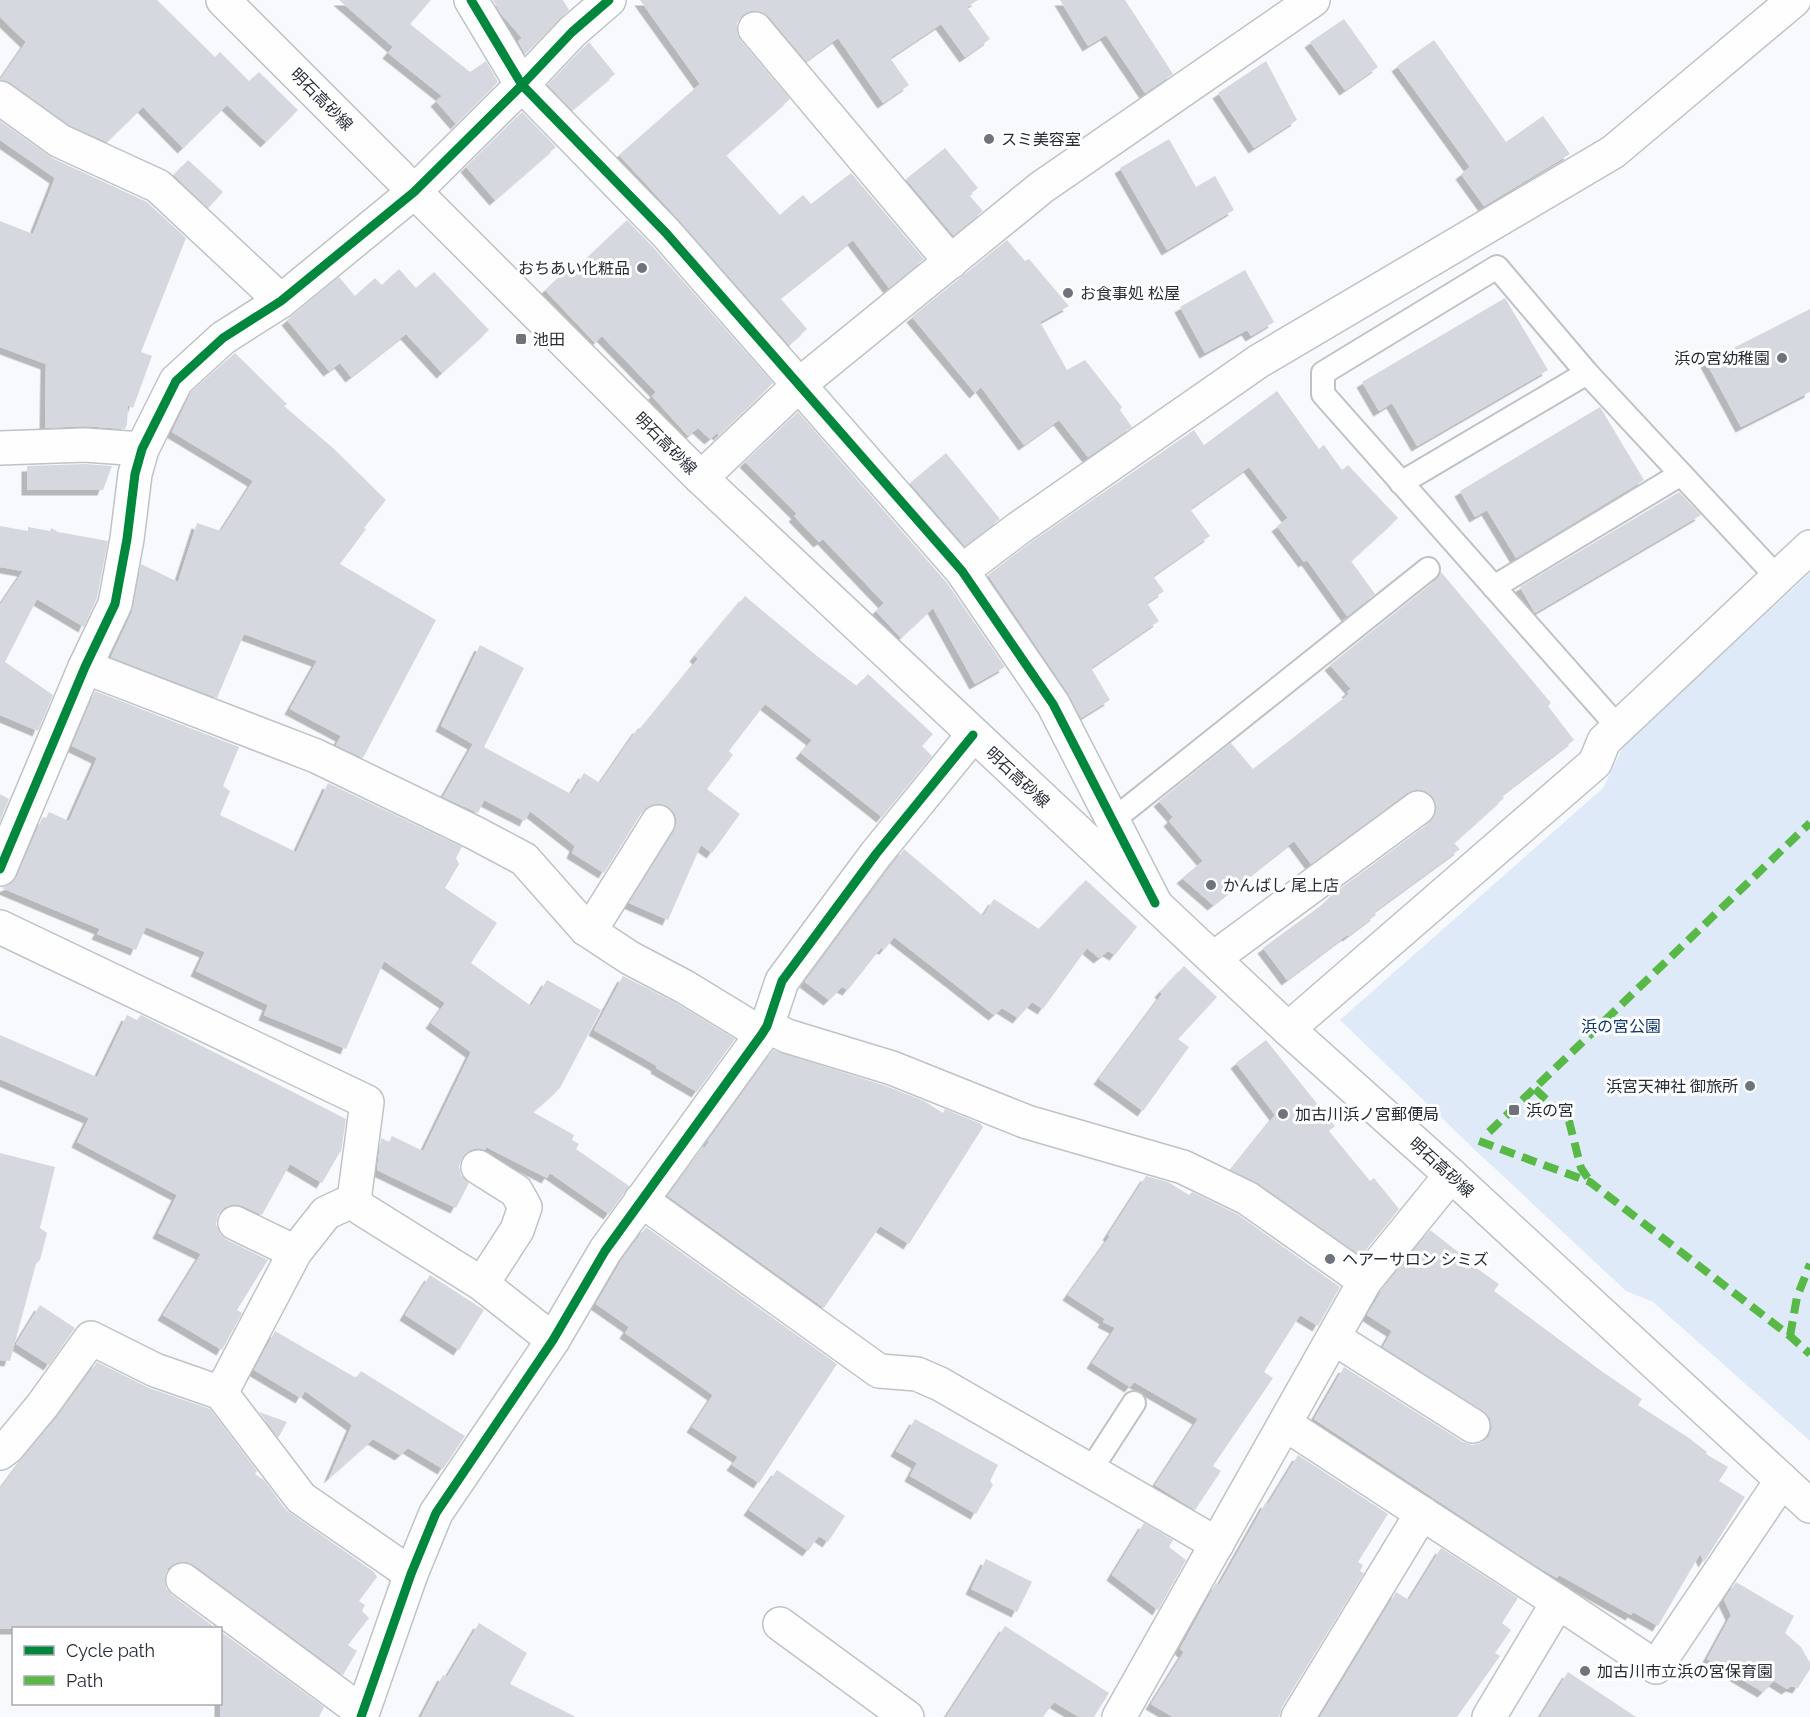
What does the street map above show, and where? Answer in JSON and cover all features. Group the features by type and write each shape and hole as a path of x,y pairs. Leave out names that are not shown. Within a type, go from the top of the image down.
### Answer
{"street":[{"name":"明石高砂線","path":"223,0 701,478 1288,1029 1451,1175 1810,1506"},
{"path":"471,0 522,85 666,233 962,571 1053,704 1155,903"},
{"path":"0,869 85,667 115,604 127,539 135,474 142,449 176,381 223,338 281,301 414,192 572,32 609,0"},
{"path":"701,478 800,384 1042,187 1313,0"},
{"path":"962,571 1259,361 1613,152 1794,0"},
{"path":"755,29 951,262"},
{"path":"0,98 60,141 158,186 281,301"},
{"path":"0,448 85,445 142,449"},
{"path":"1288,1029 1595,763 1604,741 1810,547"},
{"path":"85,667 316,756 524,859 586,929 630,957 765,1030 892,1068 1027,1122 1183,1167 1247,1198 1365,1281"},
{"path":"183,1580 362,1714 411,1574 436,1513 553,1340 605,1251 765,1030 782,981 876,854 973,735"},
{"path":"1214,958 1418,808"},
{"path":"586,929 598,918 658,822"},
{"path":"0,927 367,1102 354,1200"},
{"path":"478,1167 516,1191 525,1207 517,1230 482,1284"},
{"path":"1119,1717 1365,1281 1451,1175"},
{"path":"221,1393 295,1252 326,1213 354,1200"},
{"path":"354,1200 363,1209 482,1284 553,1340"},
{"path":"641,1200 879,1371 917,1374 940,1384 1217,1544"},
{"path":"235,1223 295,1252"},
{"path":"0,1453 8,1447 42,1406 91,1338 155,1370 221,1393 301,1498 411,1574"},
{"path":"1334,1338 1473,1426"},
{"path":"1285,1424 1656,1668 1782,1480"},
{"path":"1298,1717 1422,1513"},
{"path":"1488,1717 1558,1602"},
{"path":"780,1624 907,1717"}],"lane":[{"path":"1618,727 1323,394 1323,373 1497,267 1587,373 1777,577"},
{"path":"1401,483 1587,373"},
{"path":"1494,587 1681,474"},
{"path":"1113,820 1428,569"},
{"path":"1090,1471 1134,1403"}],"green space":[{"name":"浜の宮公園","path":"1810,573 1810,1441 1653,1302 1626,1291 1340,1020 1603,788 1625,743"}],"building":[{"path":"0,0 157,0 215,57 220,52 249,81 259,72 298,110 266,142 227,105 183,148 143,107 107,142 69,125 11,83 0,80 26,42 0,17"},
{"path":"339,0 431,0 410,24 470,72 486,61 498,82 456,124 436,101 442,96 388,53 393,47"},
{"path":"493,0 563,0 569,10 525,54 518,41 522,38 501,14"},
{"path":"640,0 978,0 967,7 990,39 965,57 941,24 890,58 909,85 883,103 838,38 806,61 769,17 762,12 751,11 743,15 737,23 737,33 741,41 790,99 726,155 780,215 803,195 811,204 851,173 924,259 889,288 853,240 780,298 807,329 789,345 619,155 700,84"},
{"path":"1060,0 1125,0 1173,74 1145,93 1106,35 1088,46"},
{"path":"1344,19 1378,67 1345,90 1310,42"},
{"path":"1434,40 1506,142 1543,116 1570,154 1484,206 1461,174 1470,167 1397,66"},
{"path":"589,42 615,74 572,110 548,85"},
{"path":"1266,61 1297,120 1254,148 1218,93"},
{"path":"522,112 556,147 495,200 466,167"},
{"path":"0,121 52,158 147,202 186,238 141,352 152,356 133,408 128,405 125,429 84,426 45,428 46,364 0,347 0,221 33,234 55,178 0,140"},
{"path":"1169,139 1196,187 1215,176 1234,210 1167,250 1120,168"},
{"path":"945,148 978,188 969,195 983,211 953,235 906,179"},
{"path":"188,160 223,192 208,208 174,175"},
{"path":"627,220 773,383 719,435 717,433 710,439 698,428 688,436 652,396 656,392 602,336 595,343 545,290 570,267 573,271"},
{"path":"1007,240 1025,261 1029,259 1069,306 1040,322 1067,370 1085,360 1122,407 1120,410 1132,427 1088,457 1059,420 1024,445 981,387 975,393 912,317"},
{"path":"399,269 416,288 434,272 489,330 442,373 406,334 351,377 340,363 329,371 287,320 339,277 355,296 375,278 382,285"},
{"path":"1245,270 1274,322 1251,336 1247,330 1205,353 1180,307"},
{"path":"1505,298 1548,370 1417,446 1392,403 1379,411 1362,382"},
{"path":"1810,309 1810,392 1741,427 1706,362"},
{"path":"235,353 287,404 284,406 333,448 386,500 340,564 436,620 363,758 336,745 341,736 290,709 317,661 244,634 217,698 111,657 132,612 141,564 178,582 197,523 221,531 253,481 172,432 191,392"},
{"path":"1277,391 1319,449 1324,445 1342,470 1348,465 1398,518 1351,561 1375,594 1347,616 1307,560 1304,562 1277,526 1288,518 1249,467 1190,509 1210,536 1153,576 1164,591 1147,603 1159,621 1091,668 1110,700 1081,718 1068,693 988,575 1030,543 1194,430 1204,445"},
{"path":"1600,407 1644,480 1516,558 1487,510 1475,517 1460,491"},
{"path":"798,412 947,583 1005,667 975,684 933,608 901,638 876,611 884,603 823,539 819,542 794,516 797,514 745,462"},
{"path":"946,453 1000,519 965,546 910,483"},
{"path":"85,464 112,466 103,490 27,490 27,466"},
{"path":"1679,492 1701,515 1535,613 1520,587"},
{"path":"0,526 28,531 28,527 50,531 51,528 58,532 108,541 97,598 84,627 37,599 5,662 53,695 38,731 0,715 0,605 23,571 0,567"},
{"path":"1441,572 1551,703 1548,706 1574,740 1502,795 1504,798 1454,843 1460,849 1374,912 1376,915 1287,980 1263,948 1429,823 1437,807 1433,797 1417,789 1407,793 1311,864 1294,841 1213,905 1182,878 1203,861 1169,821 1173,817 1159,801 1231,743 1253,769 1349,694 1347,692 1351,689 1330,665 1436,580"},
{"path":"745,596 857,686 868,674 933,734 922,746 932,756 882,817 801,753 812,740 765,704 729,751 733,755 707,789 740,814 712,853 701,845 668,920 629,903 674,831 677,822 675,814 667,806 658,803 642,812 604,873 572,853 575,846 530,811 525,821 484,800 478,813 443,797 473,744 441,726 480,645 524,668 484,747 571,794 584,773 600,783 638,728 641,729 698,659 695,656"},
{"path":"95,691 239,747 223,786 230,791 220,815 296,852 328,783 462,847 456,858 459,864 445,888 497,923 471,963 531,1006 547,980 601,1010 560,1088 533,1112 574,1135 572,1140 579,1144 576,1149 629,1186 609,1214 550,1173 547,1178 486,1147 485,1150 478,1148 470,1150 462,1158 459,1166 461,1175 469,1183 456,1208 377,1170 381,1138 389,1142 392,1136 423,1151 471,1052 431,1023 445,1003 384,961 346,1049 264,1015 268,1005 196,971 205,952 146,927 136,950 97,934 100,929 2,888 11,884 17,876 42,818 45,820 49,812 69,821 97,758 72,746"},
{"path":"0,794 9,799 0,821"},
{"path":"904,849 983,916 994,899 1039,929 1086,880 1137,927 1115,955 1108,951 1099,958 1087,948 1043,1009 1032,1002 1018,1018 1002,1008 994,1015 894,937 885,949 881,948 848,990 842,987 829,1000 805,982"},
{"path":"1184,966 1217,997 1178,1039 1189,1047 1143,1111 1099,1079 1162,994 1160,992"},
{"path":"623,976 676,1003 735,1039 697,1092 594,1030"},
{"path":"127,1015 137,1020 141,1015 346,1119 341,1152 322,1183 290,1164 262,1215 234,1204 225,1207 218,1214 216,1224 220,1234 227,1240 268,1260 237,1310 242,1313 222,1350 163,1315 201,1254 158,1233 177,1195 77,1142 89,1118 0,1079 0,1035 97,1077"},
{"path":"1266,1040 1335,1126 1329,1131 1370,1181 1374,1178 1399,1209 1361,1256 1258,1183 1231,1170 1275,1115 1236,1063"},
{"path":"773,1050 886,1086 924,1101 943,1113 945,1109 981,1124 983,1127 909,1244 880,1226 824,1308 668,1196"},
{"path":"0,1153 55,1167 40,1228 47,1233 40,1260 36,1264 10,1361 0,1360"},
{"path":"1146,1176 1168,1182 1189,1195 1192,1192 1237,1214 1340,1287 1318,1326 1300,1315 1264,1372 1273,1378 1213,1466 1221,1471 1195,1510 1155,1485 1198,1419 1134,1382 1130,1387 1092,1363 1115,1328 1103,1322 1105,1319 1068,1295 1110,1236 1108,1235"},
{"path":"646,1227 837,1364 759,1483 732,1465 738,1457 692,1427 713,1395 625,1333 629,1327 596,1304 621,1261"},
{"path":"1430,1230 1466,1258 1465,1260 1499,1284 1494,1291 1642,1399 1638,1405 1728,1467 1719,1481 1745,1497 1704,1562 1700,1554 1658,1626 1633,1612 1631,1615 1559,1575 1557,1578 1538,1567 1314,1419 1344,1367 1463,1442 1472,1445 1481,1443 1489,1436 1492,1427 1490,1418 1483,1411 1383,1347 1392,1331 1367,1315 1381,1292"},
{"path":"430,1275 484,1310 459,1350 405,1315"},
{"path":"40,1305 75,1328 49,1365 16,1344"},
{"path":"275,1331 356,1378 361,1371 465,1436 443,1469 408,1448 400,1455 373,1439 329,1478 352,1425 305,1391 301,1398 254,1370"},
{"path":"97,1362 149,1388 210,1409 257,1471 255,1474 264,1480 286,1510 374,1572 377,1577 359,1601 365,1605 362,1611 369,1618 348,1645 357,1651 343,1675 194,1565 186,1562 176,1563 168,1568 165,1577 166,1588 214,1627 12,1627 12,1629 0,1629 0,1489"},
{"path":"259,1412 287,1422 278,1438"},
{"path":"915,1419 998,1465 990,1481 993,1485 976,1514 910,1476 917,1463 896,1451"},
{"path":"1298,1455 1388,1514 1358,1562 1363,1565 1360,1571 1364,1573 1282,1707 1279,1717 1173,1717 1151,1704 1184,1652 1180,1649 1216,1583 1219,1585 1266,1502 1268,1504"},
{"path":"777,1470 845,1516 828,1542 819,1536 808,1551 749,1510"},
{"path":"1144,1523 1173,1540 1169,1547 1186,1560 1158,1610 1112,1575"},
{"path":"1441,1548 1518,1598 1502,1623 1511,1630 1495,1653 1500,1656 1457,1717 1320,1717 1396,1592 1409,1600"},
{"path":"986,1559 1032,1582 1017,1612 971,1589"},
{"path":"1736,1582 1794,1616 1785,1633 1801,1647 1810,1663 1810,1669 1798,1688 1791,1686 1787,1689 1774,1681 1763,1692 1707,1659 1731,1615 1724,1600"},
{"path":"479,1623 527,1653 510,1684 576,1717 421,1717 443,1675 447,1677"},
{"path":"1005,1626 1109,1693 1094,1717 1079,1717 1054,1702 1043,1717 946,1717"},
{"path":"222,1632 324,1707 319,1717 220,1717"},
{"path":"1568,1672 1636,1717 1540,1717"}],"marked path":[{"path":"1489,1132 1810,823"},
{"path":"1535,1089 1569,1121 1581,1168 1590,1181"},
{"path":"1479,1141 1590,1182 1790,1336 1810,1354"},
{"path":"1790,1336 1797,1297 1810,1264"}],"cycle path":[{"path":"471,0 522,85 666,233 962,571 1053,704 1155,903"},
{"path":"0,869 85,667 115,604 127,539 135,474 142,449 176,381 223,338 281,301 414,192 572,32 609,0"},
{"path":"361,1717 411,1574 436,1513 553,1340 605,1251 762,1034 767,1026 782,981 876,854 973,735"}],"place":[{"name":"スミ美容室","path":"989,139"},
{"name":"おちあい化粧品","path":"642,268"},
{"name":"お食事処 松屋","path":"1068,293"},
{"name":"池田","path":"521,339"},
{"name":"浜の宮幼稚園","path":"1782,358"},
{"name":"かんばし 尾上店","path":"1211,885"},
{"name":"浜宮天神社 御旅所","path":"1750,1086"},
{"name":"浜の宮","path":"1514,1110"},
{"name":"加古川浜ノ宮郵便局","path":"1283,1114"},
{"name":"ヘアーサロン シミズ","path":"1330,1259"},
{"name":"加古川市立浜の宮保育園","path":"1585,1671"}]}
